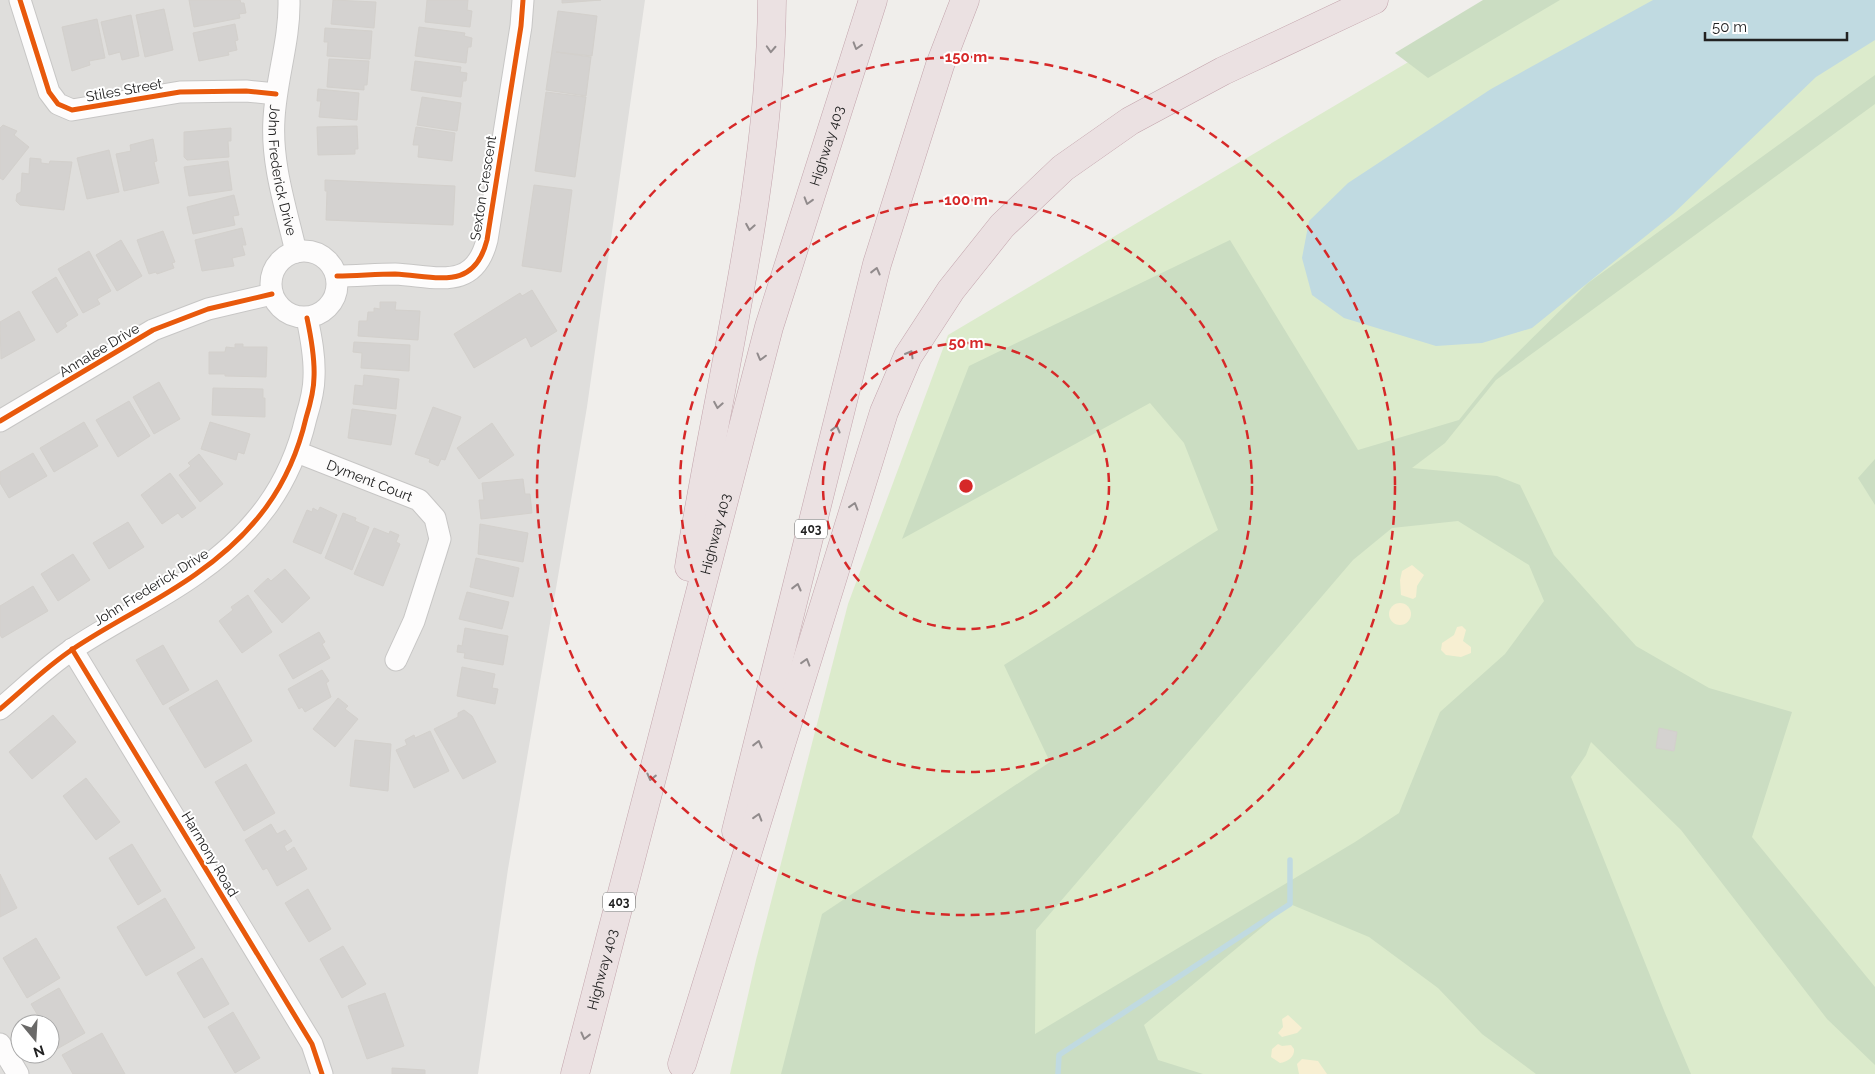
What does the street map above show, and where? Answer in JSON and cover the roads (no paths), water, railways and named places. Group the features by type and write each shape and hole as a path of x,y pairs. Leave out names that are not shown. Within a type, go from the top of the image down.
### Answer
{"highway":[{"path":"663,729 692,551 751,223 766,112 772,46 772,0"},
{"name":"Highway 403","path":"575,1074 663,729 769,327 873,0"},
{"name":"403","path":"681,1069 711,930 878,264 940,65 965,0"},
{"path":"681,1069 884,412 908,356 951,290 1002,226 1063,168 1130,122 1223,71 1374,0"}],"street":[{"name":"Stiles Street","path":"20,0 49,92 58,104 72,110 180,92 246,91 276,94"},
{"name":"John Frederick Drive","path":"289,0 286,46 276,94 274,120 275,160 296,252"},
{"name":"Sexton Crescent","path":"336,276 393,274 449,278 465,273 477,266 484,253 487,240 521,26 523,0"},
{"path":"296,252 316,253 329,262 336,276 337,288 334,298 323,311 307,318 289,314 276,302 272,294 270,283 272,273 286,256 296,252"},
{"name":"Annalee Drive","path":"0,421 153,330 208,309 272,294"},
{"name":"John Frederick Drive","path":"0,709 72,649 195,575 228,549 256,522 272,502 297,452 314,379 313,355 307,318"},
{"name":"Dyment Court","path":"297,452 419,500 434,518 440,539 414,621 396,660"},
{"name":"Harmony Road","path":"72,649 312,1044 322,1074"},
{"path":"0,1044 18,1074"}],"water":[{"path":"1653,0 1875,0 1875,40 1816,77 1673,214 1532,328 1482,343 1436,346 1344,318 1312,295 1302,258 1309,221 1348,183 1491,89"}],"waterway":[{"path":"1058,1074 1059,1055 1290,904 1290,860"}]}
